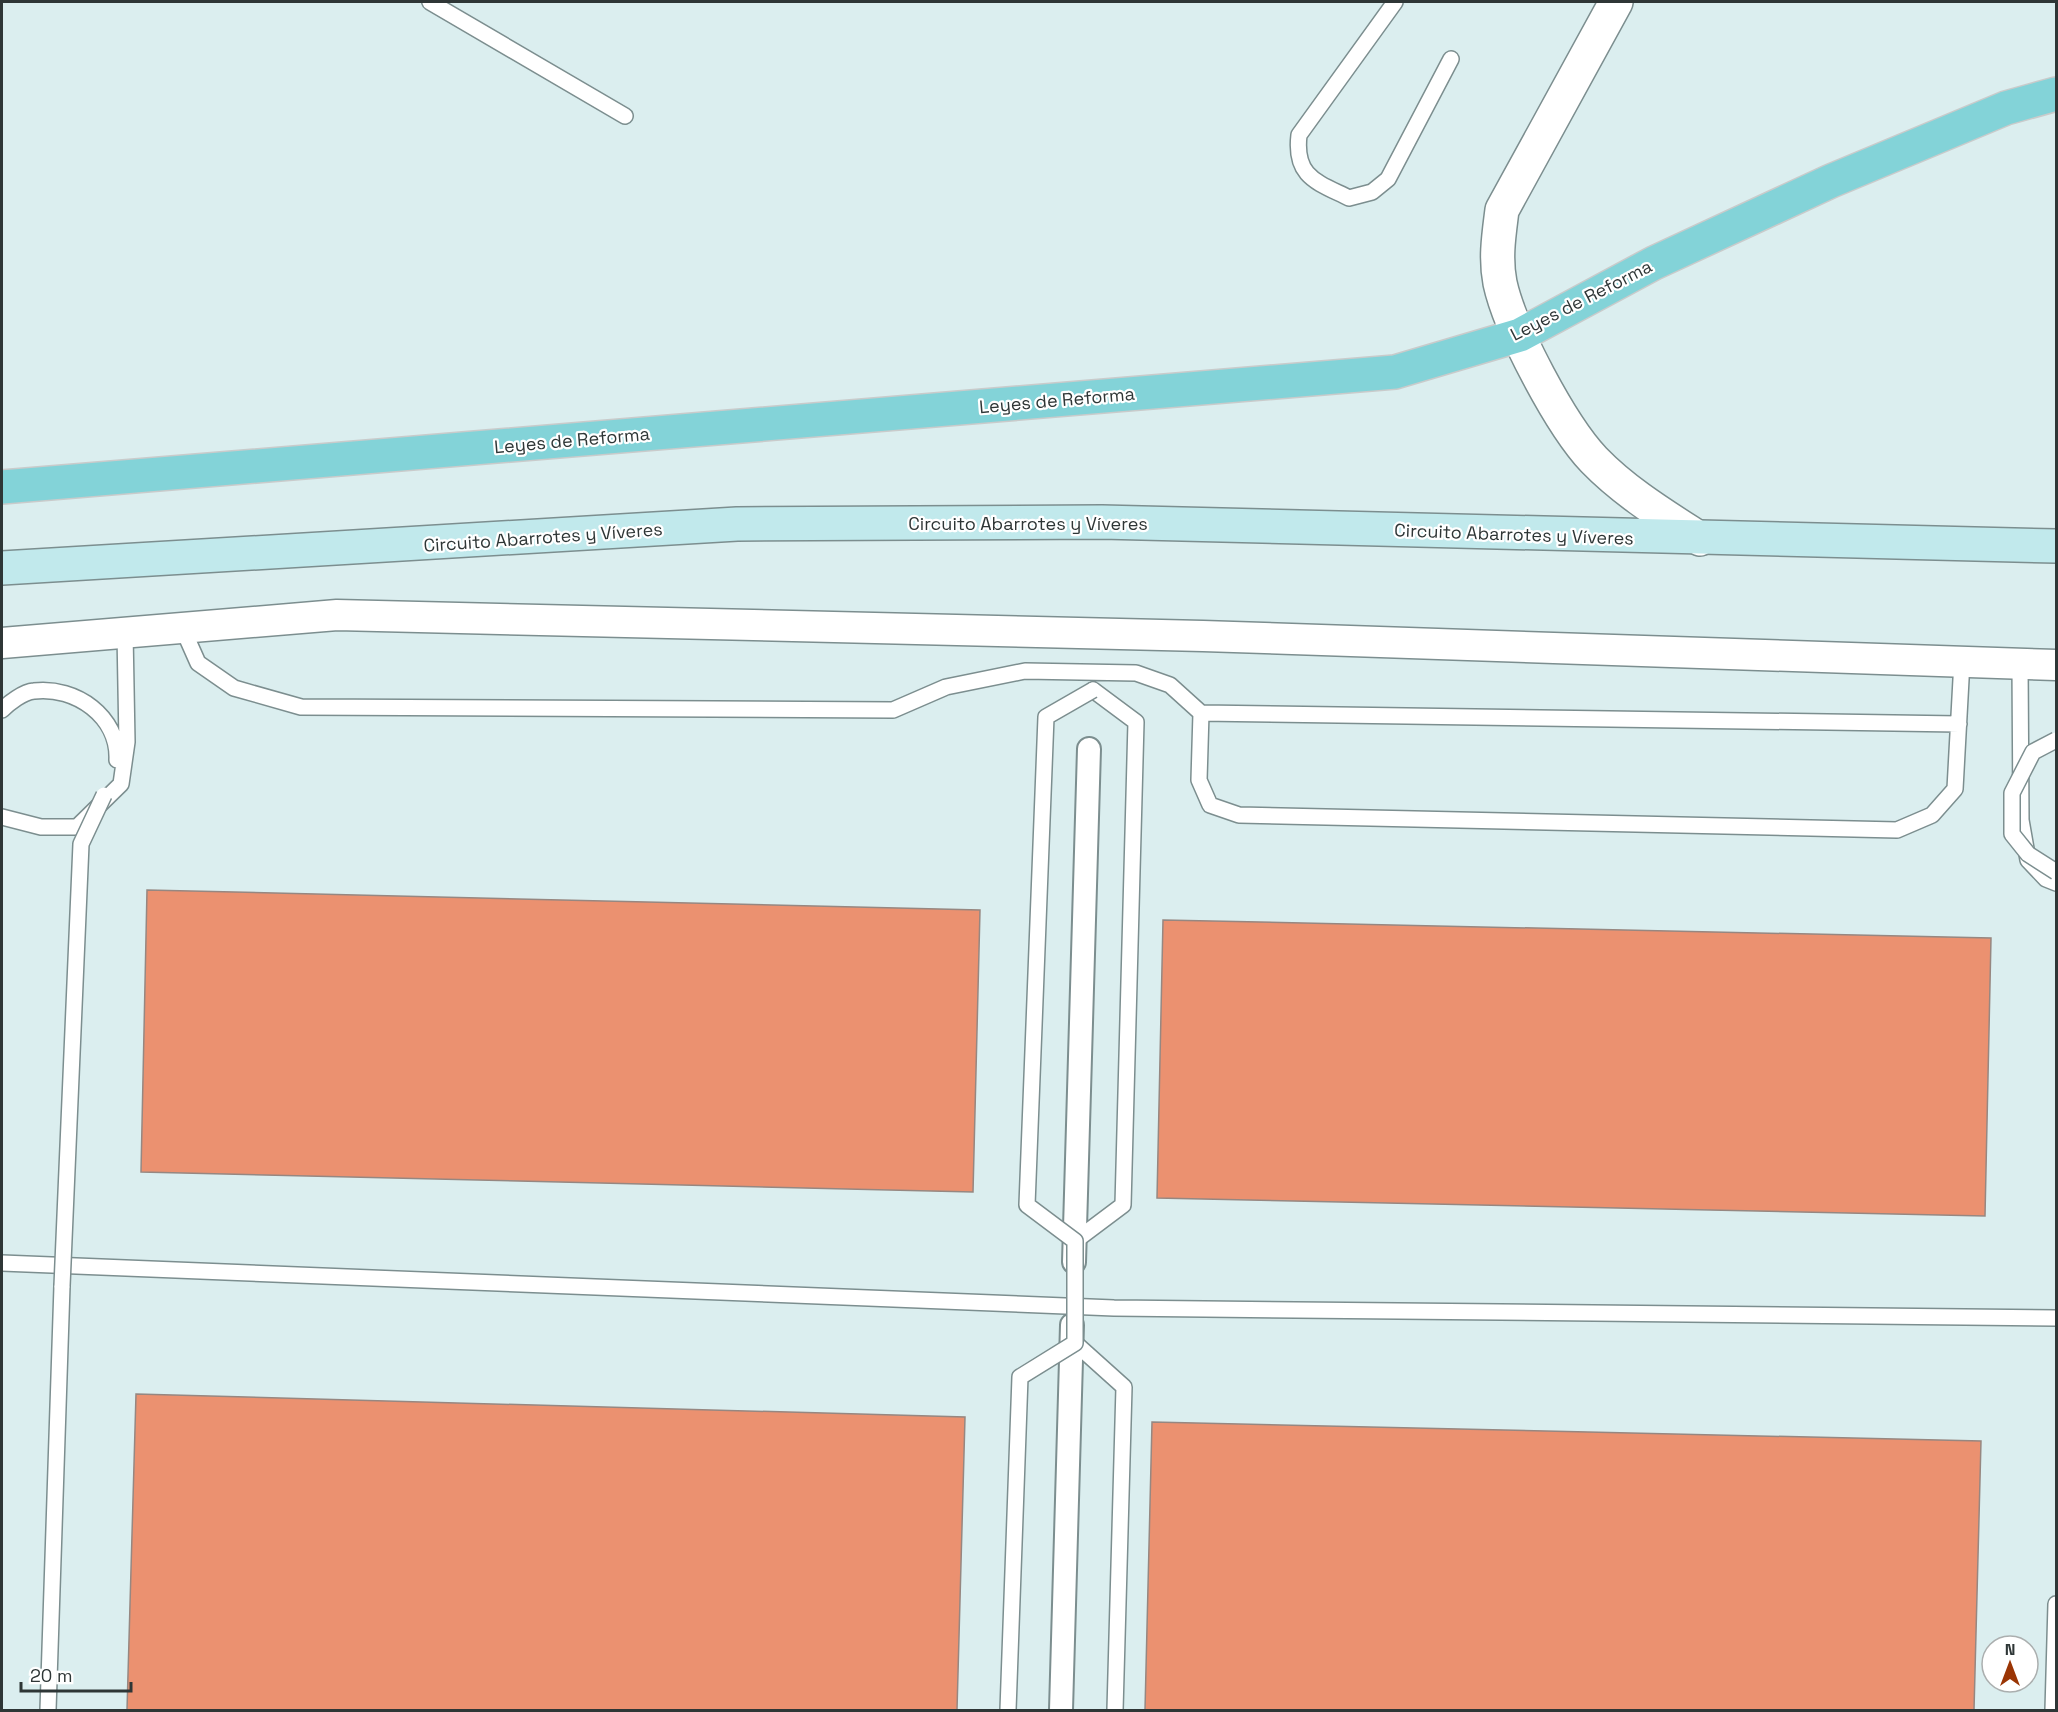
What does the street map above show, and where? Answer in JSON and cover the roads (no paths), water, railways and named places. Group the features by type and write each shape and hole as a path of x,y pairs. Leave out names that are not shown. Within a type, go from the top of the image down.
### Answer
{"main road":[{"name":"Leyes de Reforma","path":"2,487 1395,372 1520,335 1654,263 1831,181 2006,108 2056,94"},
{"name":"Circuito Abarrotes y Víveres","path":"2,568 737,524 1102,522 1700,539 2056,546"}],"street":[{"path":"1616,2 1502,210 1497,246 1500,283 1520,335 1560,415 1593,459 1634,497 1700,539"},
{"path":"2,643 337,615 1203,636 2056,665"},
{"path":"1061,1710 1089,749"}],"lane":[{"path":"430,2 626,116"},
{"path":"1395,2 1299,135 1296,154 1311,179 1349,198 1372,192 1388,179 1451,59"},
{"path":"182,627 198,663 234,688 301,707 893,710 946,687 1025,671 1136,673 1170,685 1201,712 1959,724"},
{"path":"2,817 41,827 77,827 121,784 127,742 125,633"},
{"path":"1201,712 1199,780 1210,805 1239,815 1897,830 1932,815 1955,789 1962,661"},
{"path":"2020,664 2021,820 2028,860 2046,879 2056,883"},
{"path":"1093,690 1136,722 1123,1194 1122,1205 1076,1240 1027,1205 1046,717 1093,690"},
{"path":"2,710 33,691 66,694 92,706 111,726 118,746 117,771 89,821 81,844 48,1710"},
{"path":"2056,740 2033,753 2012,793 2012,834 2028,854 2056,872"},
{"path":"1076,1240 1076,1343 1124,1388 1115,1710"},
{"path":"2,1263 1072,1306 2056,1317"},
{"path":"1008,1710 1020,1377 1076,1343"},
{"path":"2053,1710 2056,1604"}]}
